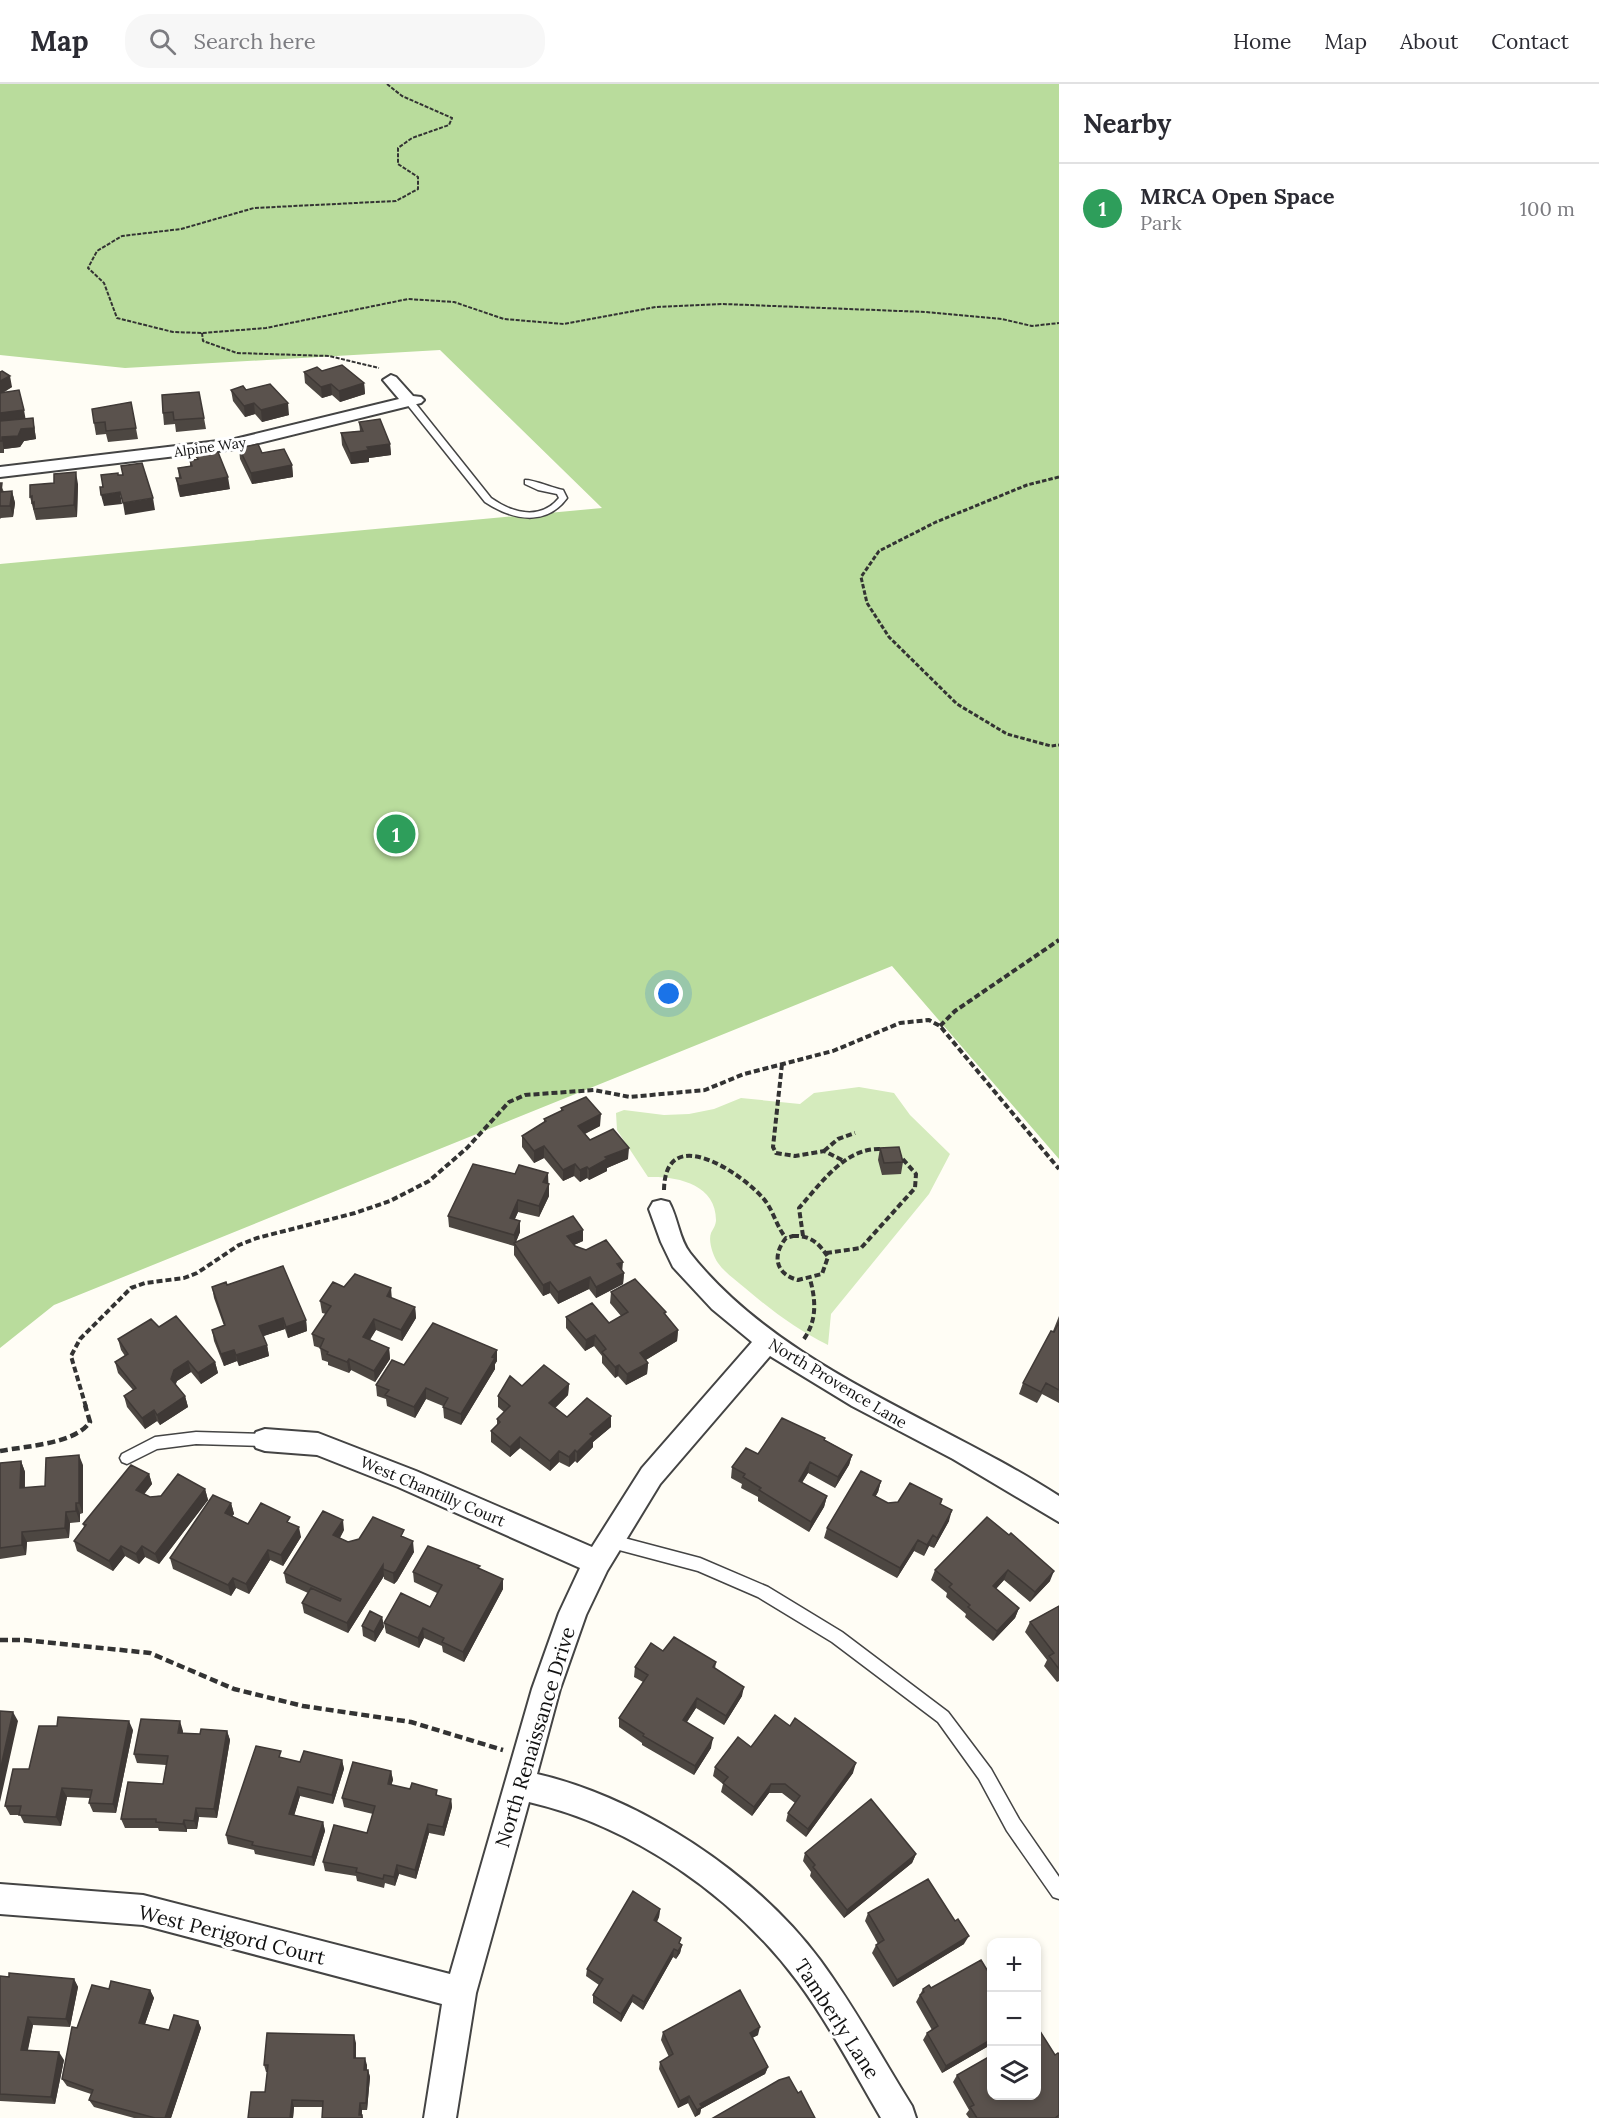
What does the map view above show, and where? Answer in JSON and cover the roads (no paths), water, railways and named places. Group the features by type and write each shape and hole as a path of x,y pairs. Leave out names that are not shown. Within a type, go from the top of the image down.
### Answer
{"street":[{"path":"387,374 412,401"},
{"name":"Alpine Way","path":"0,472 235,444 412,401"},
{"name":"North Provence Lane","path":"662,1209 680,1258 739,1319 778,1349 909,1426 1008,1476 1059,1510"},
{"name":"North Renaissance Drive","path":"440,2118 460,1993 559,1649 603,1552 651,1476 778,1349"},
{"name":"West Chantilly Court","path":"265,1440 318,1444 603,1552"},
{"name":"Tamberly Lane","path":"523,1771 568,1797 650,1835 729,1887 766,1921 808,1970 900,2118"},
{"name":"West Perigord Court","path":"0,1899 143,1910 460,1993"}],"lane":[{"path":"412,401 488,500 501,509 511,513 536,514 552,510 561,501 562,493 558,490 541,488 528,482"},
{"path":"127,1458 155,1443 196,1438 265,1440"},
{"path":"603,1552 699,1565 763,1592 837,1637 910,1691 943,1717 964,1743 985,1774 1013,1825 1059,1891"}],"place":[{"name":"MRCA Open Space","path":"396,834"}]}
